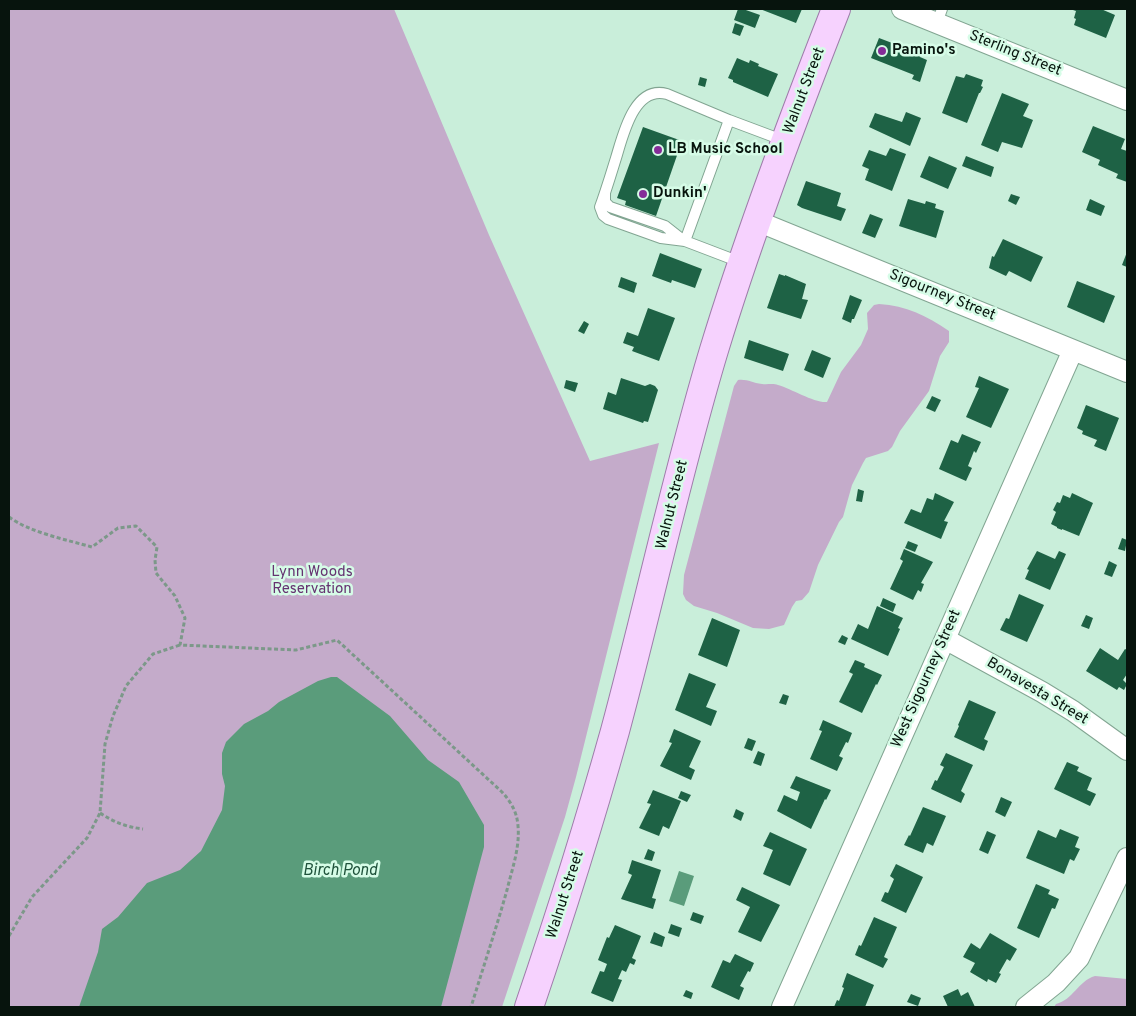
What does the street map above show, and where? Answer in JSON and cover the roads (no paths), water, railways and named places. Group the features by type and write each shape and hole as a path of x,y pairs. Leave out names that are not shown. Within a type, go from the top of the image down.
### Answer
{"main road":[{"name":"Walnut Street","path":"529,1007 578,860 600,784 714,350 756,222 836,9"}],"street":[{"name":"Sterling Street","path":"902,9 940,16 1127,100"},
{"name":"Sigourney Street","path":"756,222 1127,372"},
{"name":"West Sigourney Street","path":"782,1007 1073,350"},
{"name":"Bonavesta Street","path":"945,639 1042,692 1073,711 1127,750"},
{"path":"1026,1007 1056,983 1078,958 1127,858"}],"lane":[{"path":"743,262 685,242 661,238 606,218 602,214 600,207 626,125 638,104 644,98 652,94 662,93 786,141"},
{"path":"685,242 729,120"}],"water":[{"name":"Birch Pond","path":"337,677 390,716 428,760 459,782 484,825 484,847 441,1007 79,1007 98,952 102,929 118,917 147,883 180,870 201,851 222,810 225,786 222,774 222,753 226,742 244,724 268,711 279,702 318,681"},
{"path":"679,871 694,876 684,906 669,901"}],"place":[{"name":"Pamino's","path":"882,51"},
{"name":"LB Music School","path":"658,150"},
{"name":"Dunkin'","path":"643,194"}],"park label":[{"name":"Lynn Woods Reservation","path":"312,582"}]}
